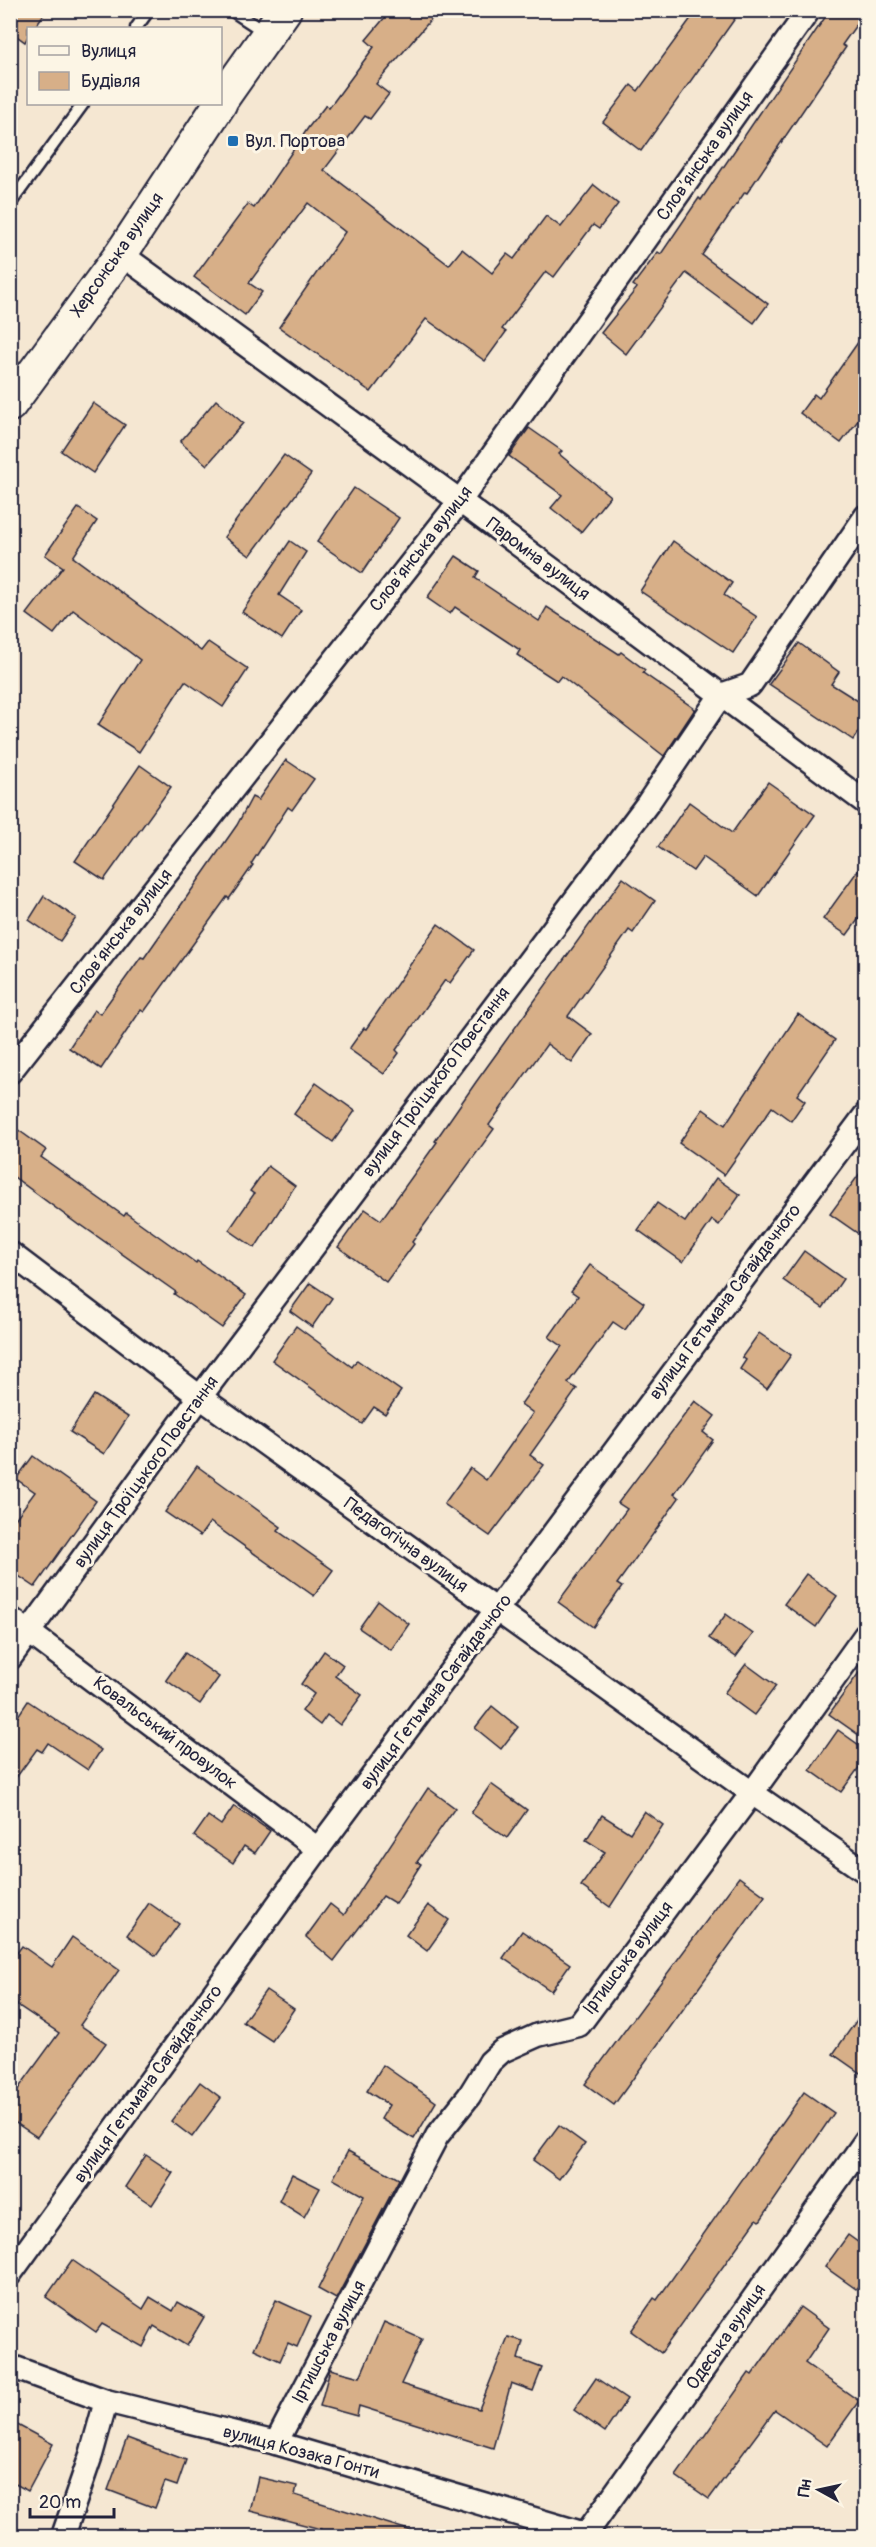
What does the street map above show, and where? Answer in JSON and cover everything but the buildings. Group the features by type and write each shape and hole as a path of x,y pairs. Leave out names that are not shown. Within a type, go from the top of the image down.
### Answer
{"main road":[{"name":"Херсонська вулиця","path":"222,100 277,22"},
{"name":"Херсонська вулиця","path":"10,405 121,254 219,105"}],"street":[{"name":"Словʼянська вулиця","path":"10,1072 460,501 809,10"},
{"name":"Паромна вулиця","path":"121,254 460,501 866,803"},
{"path":"721,695 750,685 866,516"},
{"name":"вулиця Троїцького Повстання","path":"10,1658 200,1397 648,803 721,695"},
{"name":"вулиця Гетьмана Сагайдачного","path":"10,2274 318,1849 866,1114"},
{"name":"Педагогічна вулиця","path":"10,1253 200,1397 752,1793 866,1872"},
{"name":"Ковальський провулок","path":"10,1618 318,1849"},
{"name":"Іртишська вулиця","path":"276,2443 437,2136 469,2096 490,2062 501,2051 538,2035 579,2025 752,1793 866,1634"},
{"name":"Одеська вулиця","path":"589,2535 866,2140"},
{"name":"вулиця Козака Гонти","path":"10,2366 106,2401 276,2443 589,2535"},
{"path":"63,2536 91,2455 106,2401"}],"lane":[{"path":"137,27 149,10"},
{"path":"232,11 277,22"},
{"path":"10,204 82,105"}],"place":[{"name":"Вул. Портова","path":"233,141"}]}
